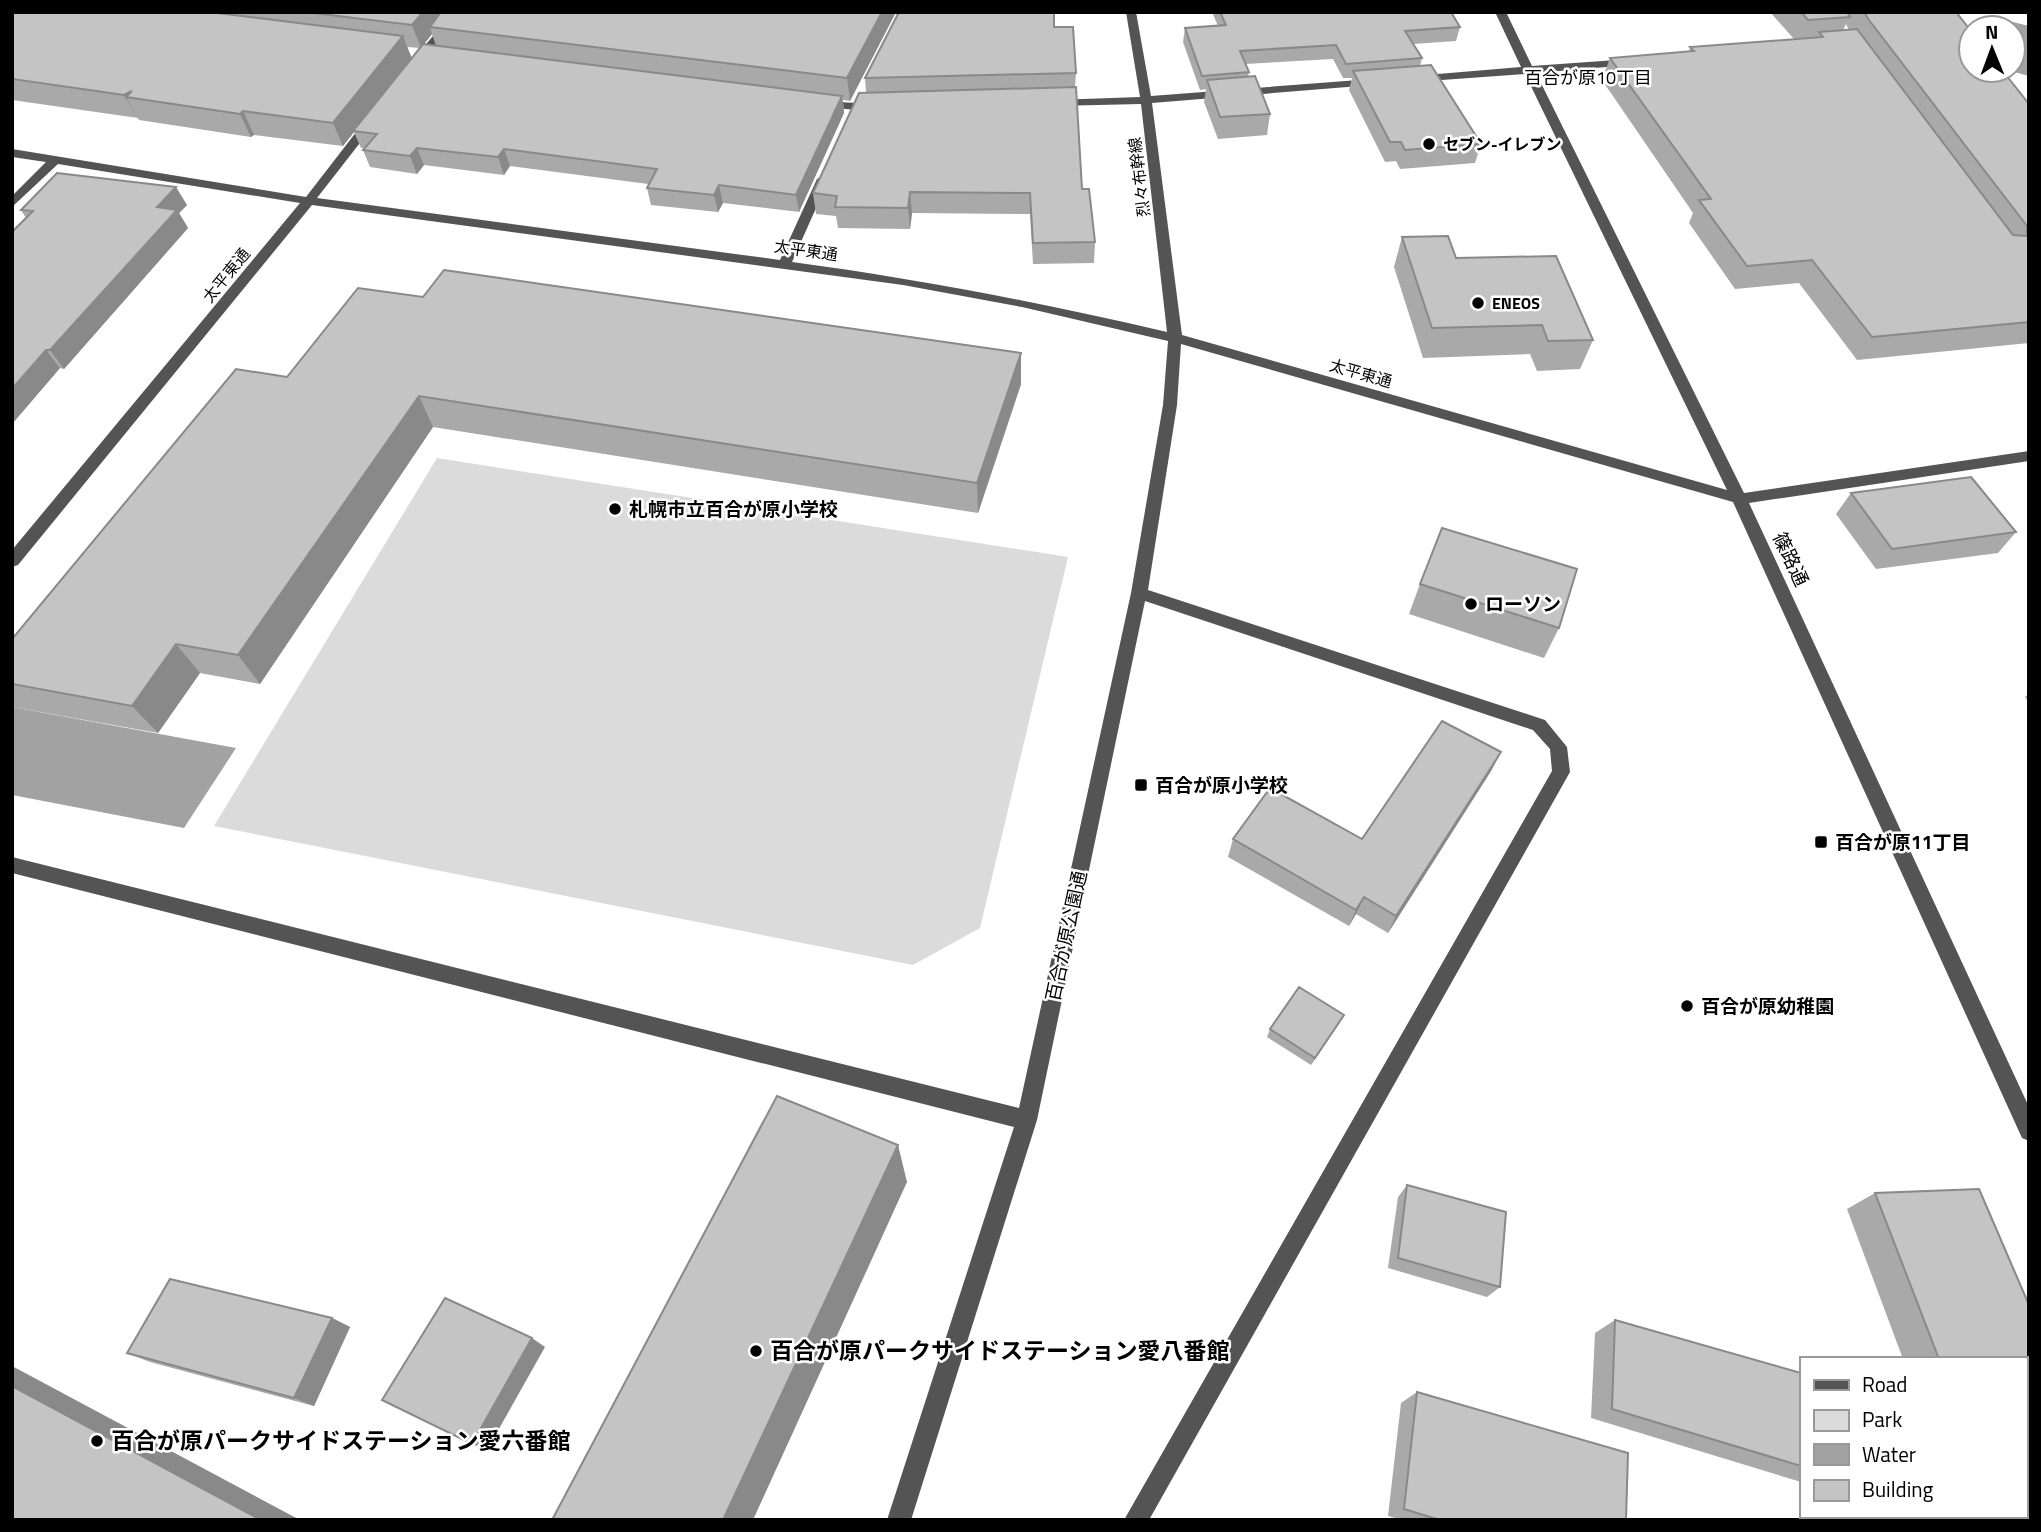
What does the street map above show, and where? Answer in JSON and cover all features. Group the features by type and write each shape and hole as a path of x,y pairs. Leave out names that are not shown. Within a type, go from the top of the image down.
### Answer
{"street":[{"path":"406,76 458,12"},
{"name":"烈々布幹線","path":"1131,12 1146,100 1175,338"},
{"name":"篠路通","path":"1500,12 1740,499 2029,1130"},
{"path":"409,53 436,56"},
{"path":"1407,79 1643,61"},
{"path":"1035,103 1146,100 1379,82"},
{"path":"852,114 861,96"},
{"path":"801,102 852,114 883,107"},
{"path":"12,153 309,201 381,108"},
{"path":"12,203 56,159"},
{"path":"784,265 827,169"},
{"name":"太平東通","path":"12,561 309,201 903,281 1022,303 1175,338 1740,499"},
{"name":"百合が原公園通","path":"899,1520 1027,1120 1139,593 1170,405 1175,338"},
{"path":"1740,499 2029,456"},
{"path":"1136,1520 1561,772 1558,747 1539,725 1139,593"},
{"path":"12,865 1027,1120"}],"green space":[{"path":"437,458 1068,557 980,928 913,965 214,826"}],"water":[{"path":"12,707 236,748 184,828 12,795"}],"building":[{"path":"12,12 209,12 403,36 333,123 243,111 240,114 126,97 132,91 124,95 12,79"},
{"path":"305,12 423,12 412,25"},
{"path":"441,12 882,12 847,78 430,27"},
{"path":"899,12 1054,12 1054,27 1073,27 1076,73 865,78"},
{"path":"1220,12 1451,12 1460,27 1405,31 1422,58 1346,64 1336,45 1240,51 1249,72 1202,76 1185,28 1226,25"},
{"path":"1801,12 1847,12 1850,17 1808,20"},
{"path":"1864,12 1956,12 1957,84 2013,84 2029,104 2029,322 1872,337 1812,260 1747,266 1699,200 1711,199 1610,58 1694,51 1690,47 1823,37 1819,32 1857,29 2013,235 2027,236 2027,226"},
{"path":"423,44 842,96 796,195 719,185 714,195 647,188 657,169 504,149 498,157 417,148 410,156 363,150 377,134 353,131"},
{"path":"1431,65 1481,144 1405,150 1401,142 1390,142 1353,71"},
{"path":"1255,76 1270,114 1220,117 1207,80"},
{"path":"1076,87 1082,189 1089,189 1095,242 1033,243 1030,193 910,192 908,208 835,207 837,196 813,193 859,93"},
{"path":"57,173 176,187 157,207 177,210 12,389 12,232 33,211 21,210"},
{"path":"1448,236 1456,258 1556,256 1593,340 1548,341 1542,325 1432,328 1402,237"},
{"path":"444,270 1021,353 977,483 419,396 238,655 176,644 132,706 12,684 12,639 236,369 287,377 358,288 423,297"},
{"path":"1971,477 2016,532 1892,549 1851,493"},
{"path":"1442,528 1577,569 1559,628 1420,584"},
{"path":"1442,721 1501,752 1396,916 1364,897 1356,910 1233,839 1270,788 1362,839"},
{"path":"1299,987 1344,1015 1315,1058 1270,1029"},
{"name":"百合が原パークサイドステーション愛八番館","path":"777,1096 898,1145 723,1520 552,1520"},
{"path":"1407,1185 1506,1212 1500,1287 1398,1258"},
{"path":"1979,1189 2029,1305 2029,1520 1972,1518 2027,1518 2027,1357 1938,1357 1875,1193"},
{"path":"170,1279 332,1318 294,1398 127,1353"},
{"path":"445,1298 532,1338 472,1444 382,1400"},
{"path":"1615,1320 1800,1373 1800,1466 1612,1409"},
{"name":"百合が原パークサイドステーション愛六番館","path":"12,1386 261,1520 12,1520"},
{"path":"1417,1392 1628,1453 1626,1520 1440,1520 1404,1509"}],"place":[{"name":"セブン-イレブン","path":"1429,144"},
{"name":"ENEOS","path":"1478,303"},
{"name":"札幌市立百合が原小学校","path":"615,509"},
{"name":"ローソン","path":"1471,604"},
{"name":"百合が原小学校","path":"1141,785"},
{"name":"百合が原11丁目","path":"1821,842"},
{"name":"百合が原幼稚園","path":"1687,1006"},
{"name":"百合が原パークサイドステーション愛八番館","path":"756,1351"},
{"name":"百合が原パークサイドステーション愛六番館","path":"97,1441"}],"district":[{"name":"百合が原10丁目","path":"1588,78"}]}
